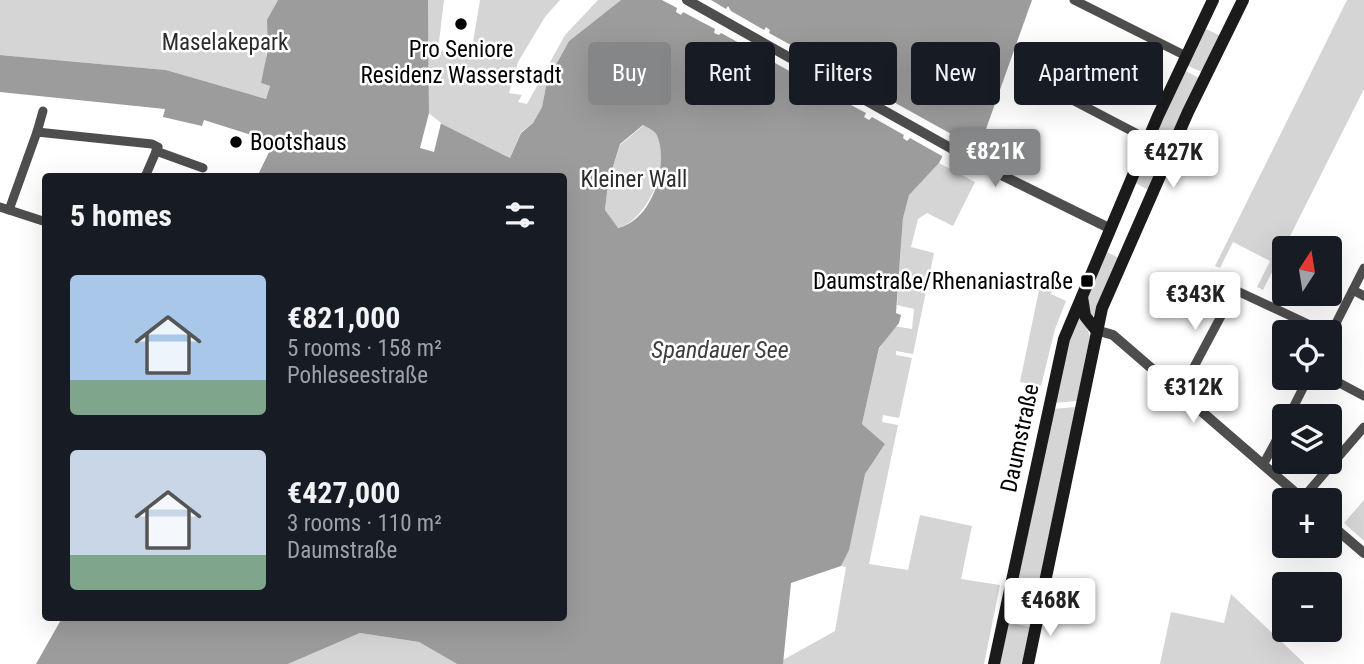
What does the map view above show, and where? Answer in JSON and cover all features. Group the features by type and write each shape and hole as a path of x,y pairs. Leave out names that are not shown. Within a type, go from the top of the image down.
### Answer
{"main road":[{"name":"Daumstraße","path":"994,664 1057,362 1109,228 1213,0"},
{"path":"1028,664 1102,308 1185,120 1243,0"},
{"path":"1128,186 1151,198"},
{"path":"1109,228 1132,240"},
{"path":"1082,293 1084,316 1091,327 1097,330"}],"street":[{"path":"687,0 952,148 1109,228"},
{"path":"1074,0 1186,56"},
{"path":"1082,105 1149,140"},
{"path":"42,221 5,208 43,111"},
{"path":"37,132 145,142 203,168"},
{"path":"147,173 157,149"},
{"path":"1338,320 1364,268"},
{"path":"1180,393 1235,290 1299,320"},
{"path":"1353,290 1364,296"},
{"path":"1097,330 1113,334 1289,488"},
{"path":"1342,384 1364,396"},
{"path":"1313,488 1364,427"},
{"path":"1263,465 1272,448"},
{"path":"1342,534 1364,553"}],"green space":[{"name":"Maselakepark","path":"0,0 278,0 270,20 261,83 270,86 266,99 166,70 0,55"},
{"path":"428,0 444,0 438,50 471,54 480,0 560,0 545,17 518,62 509,93 522,95 518,102 527,104 565,35 598,0 621,0 569,41 547,81 542,107 533,123 521,132 510,158 440,123 429,113"},
{"path":"1347,0 1364,0 1364,89 1290,236 1272,236 1272,272 1263,290 1257,287 1270,261 1233,242 1220,268 1215,266"},
{"path":"1206,29 1221,36 1204,73 1186,65"},
{"path":"1184,70 1201,79 1150,191 1136,183"},
{"name":"Kleiner Wall","path":"644,125 656,132 661,144 659,178 642,210 630,222 617,228 605,210 608,183 620,145"},
{"path":"939,163 975,182 953,226 927,213 918,219 911,247 934,253 913,354 896,351 896,355 912,358 899,418 883,415 882,422 898,425 869,564 908,570 920,515 972,526 961,579 1000,585 984,664 783,664 783,660 835,631 846,567 841,566 849,544 860,487 866,472 885,444 862,424 879,349 894,326 912,329 914,309 897,305 903,217 909,194"},
{"path":"1105,251 1119,258 1092,319 1085,304"},
{"path":"1048,286 1053,289 1051,294 1066,301 1055,329 1041,386 1020,382 1039,290 1046,291"},
{"path":"1080,312 1090,336 1077,401 1053,403 1064,352"},
{"path":"1076,407 1031,622 1008,617 1052,409"},
{"path":"1364,500 1364,541 1344,523"},
{"path":"1231,594 1272,633 1272,642 1282,642 1304,664 1160,664 1171,612 1224,623"},
{"path":"1007,622 1030,627 1022,664 999,664"},
{"path":"360,633 419,642 457,664 288,664"}],"water":[{"name":"Spandauer See","path":"278,0 428,0 429,113 440,123 510,158 521,133 533,123 542,107 547,81 569,41 621,0 1032,0 1017,42 1014,42 1014,50 1000,90 1000,42 911,42 911,105 995,105 981,143 956,130 939,163 909,195 903,218 896,313 901,315 899,323 879,348 862,424 885,444 865,474 849,550 841,566 791,583 783,664 457,664 419,642 360,633 288,664 36,664 60,621 567,621 567,173 259,173 270,150 265,147 267,140 204,120 202,126 163,117 165,109 0,92 0,55 166,70 266,99 270,86 261,83 268,49 267,20","holes":["643,125 657,135 661,163 655,190 640,214 630,223 618,228 605,210 608,183 620,144"]}],"pier":[{"path":"662,0 711,0 726,9 728,6 731,11 764,30 766,27 770,30 769,33 789,44 789,71 775,63 775,42 737,42 721,33 714,33 715,29 683,12 681,15 676,12 677,8"},
{"path":"897,104 953,135 960,135 944,161 942,156 910,138 907,141 903,138 904,135 872,117 869,120 864,117 866,113 851,105"},
{"path":"429,113 441,123 434,152 420,148"}],"place":[{"name":"Pro Seniore Residenz Wasserstadt","path":"461,24"},
{"name":"Bootshaus","path":"236,142"},
{"name":"Daumstraße/Rhenaniastraße","path":"1087,281"}]}
